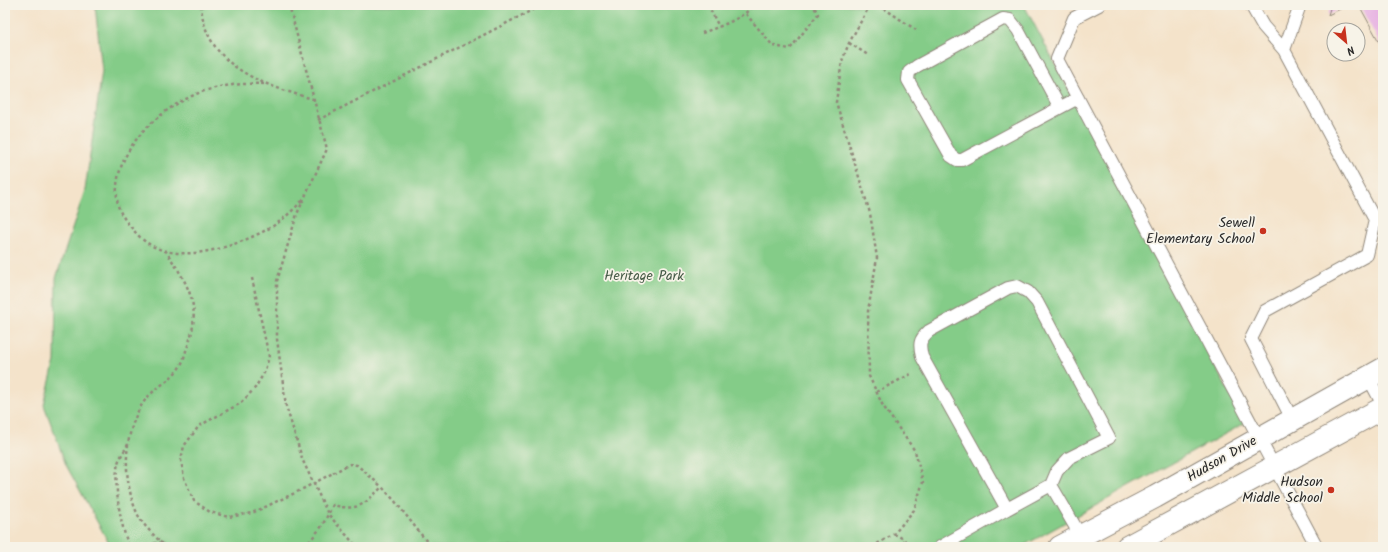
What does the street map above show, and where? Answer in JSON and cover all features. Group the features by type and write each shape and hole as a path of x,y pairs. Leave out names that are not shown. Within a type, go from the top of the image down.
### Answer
{"street":[{"name":"Hudson Drive","path":"1060,547 1084,541 1155,497 1375,373"},
{"path":"1127,547 1383,408"}],"lane":[{"path":"1099,5 1074,18 1057,59 1317,547"},
{"path":"1252,5 1263,26 1284,50 1374,220 1367,255 1265,310 1251,339 1292,419"},
{"path":"1284,50 1300,5"},
{"path":"1060,106 1018,30 1010,20 1003,19 917,66 910,72 908,80 951,156 958,160 962,160 1060,106 1078,98"},
{"path":"940,547 1051,485 1057,470 1070,458 1109,438 1037,302 1028,292 1018,286 1008,288 929,331 921,338 920,348 922,357 1007,509"},
{"path":"1375,373 1383,405"},
{"path":"1051,485 1084,541"}],"path":[{"path":"201,5 202,18 216,50 227,60 264,84"},
{"path":"290,5 318,120 327,149 297,214 278,281 277,339 286,406 303,461 328,514 356,547"},
{"path":"318,120 542,5"},
{"path":"708,5 719,27"},
{"path":"702,33 719,27 746,14 754,5"},
{"path":"746,14 773,46 790,49 818,14 813,5"},
{"path":"870,5 849,43 842,61 836,102 870,213 877,258 868,311 869,376 883,406 915,451 923,482 914,510 894,534 872,547"},
{"path":"879,5 916,30"},
{"path":"849,43 868,55"},
{"path":"304,199 269,229 242,242 203,252 171,252 140,238 127,222 119,206 116,188 120,169 128,151 153,121 175,106 204,91 243,83 264,84 313,99"},
{"path":"164,250 189,288 195,311 191,338 181,365 146,399 133,419 126,466 129,492 138,516 166,547"},
{"path":"252,278 269,357 264,373 255,388 241,403 199,426 184,446 181,460 184,478 194,501 210,512 229,517 252,514 350,464 357,465 394,500 431,547"},
{"path":"876,392 919,370"},
{"path":"128,547 123,532 117,488 118,463 130,441"},
{"path":"305,547 310,543 333,505 345,508 364,505 382,487"},
{"path":"894,534 904,538 909,547"},
{"path":"136,547 161,542"}],"green space":[{"name":"Heritage Park","path":"95,5 1024,5 1245,423 1021,547 111,547 66,465 44,405 55,361 56,278 85,190 102,71"}],"building":[{"path":"1331,5 1348,5 1328,15"},
{"path":"1359,5 1383,5 1383,49"}],"place":[{"name":"Sewell Elementary School","path":"1263,231"},
{"name":"Hudson Middle School","path":"1331,490"}]}
